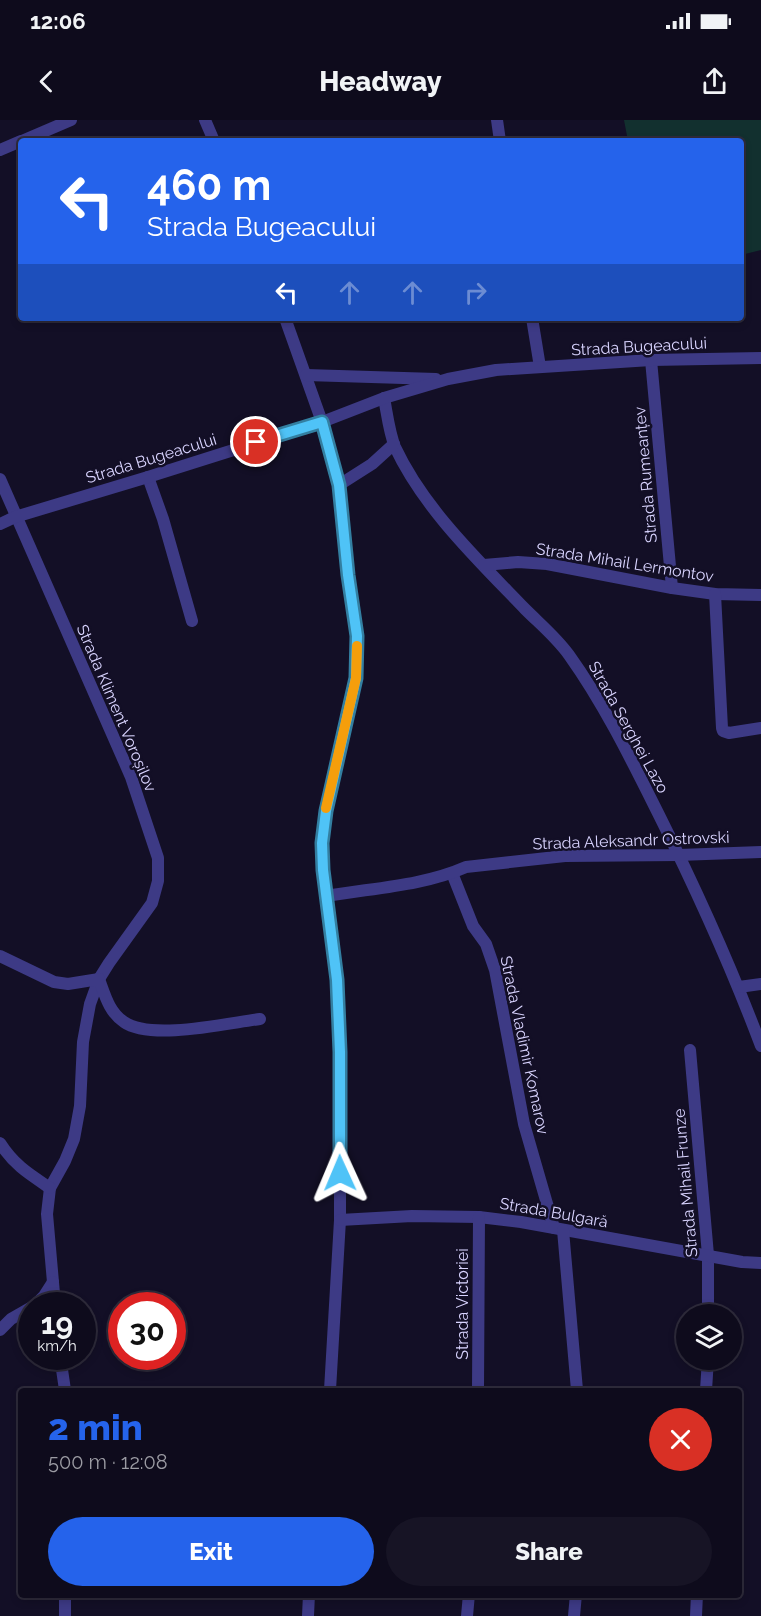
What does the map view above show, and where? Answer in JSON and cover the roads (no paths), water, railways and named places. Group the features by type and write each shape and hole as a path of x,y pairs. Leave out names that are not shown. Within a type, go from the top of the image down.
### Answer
{"street":[{"path":"28,138 71,120"},
{"path":"205,120 213,138"},
{"path":"497,120 500,138"},
{"path":"0,150 18,142"},
{"path":"286,321 322,422 339,485 357,636 356,678 326,811 322,843 337,980 340,1040 340,1220 330,1388"},
{"path":"532,321 540,367"},
{"name":"Strada Bugeacului","path":"0,524 15,517 322,422 384,398 448,379 496,370 540,367 651,360 761,358"},
{"name":"Strada Rumeanțev","path":"651,360 672,588"},
{"name":"Strada Bugeacului","path":"306,375 448,379"},
{"name":"Strada Serghei Lazo","path":"384,398 394,444 414,481 457,537 551,633 569,655 599,701 679,855 739,987 761,1046"},
{"path":"339,485 372,464 394,444"},
{"path":"148,477 164,519 192,621"},
{"name":"Strada Kliment Voroșilov","path":"0,479 131,777 158,858 158,881 152,903 99,979 90,1004 83,1042 80,1106 74,1139 51,1188 47,1214 54,1292"},
{"name":"Strada Mihail Lermontov","path":"484,566 518,562 547,564 672,588 715,594 761,596"},
{"path":"715,594 723,731 729,733 761,728"},
{"name":"Strada Aleksandr Ostrovski","path":"327,896 423,880 466,867 565,856 761,852"},
{"name":"Strada Vladimir Komarov","path":"452,873 473,926 486,944 495,970 524,1124 542,1190 558,1229 577,1388"},
{"path":"0,956 54,982 68,984 99,979 109,1007 124,1023 141,1028 172,1031 260,1019"},
{"path":"739,987 761,984"},
{"name":"Strada Mihail Frunze","path":"690,1050 708,1256 708,1304"},
{"path":"0,1143 10,1159 25,1172 51,1188"},
{"name":"Strada Bulgară","path":"340,1220 412,1216 479,1217 761,1263"},
{"name":"Strada Victoriei","path":"478,1388 479,1217"},
{"path":"47,1292 53,1282"},
{"path":"4,1325 18,1316"},
{"path":"62,1370 64,1388"},
{"path":"706,1388 707,1370"},
{"path":"65,1598 65,1616"},
{"path":"308,1616 309,1598"},
{"path":"467,1616 469,1598"},
{"path":"574,1616 576,1598"},
{"path":"696,1616 697,1598"}]}
